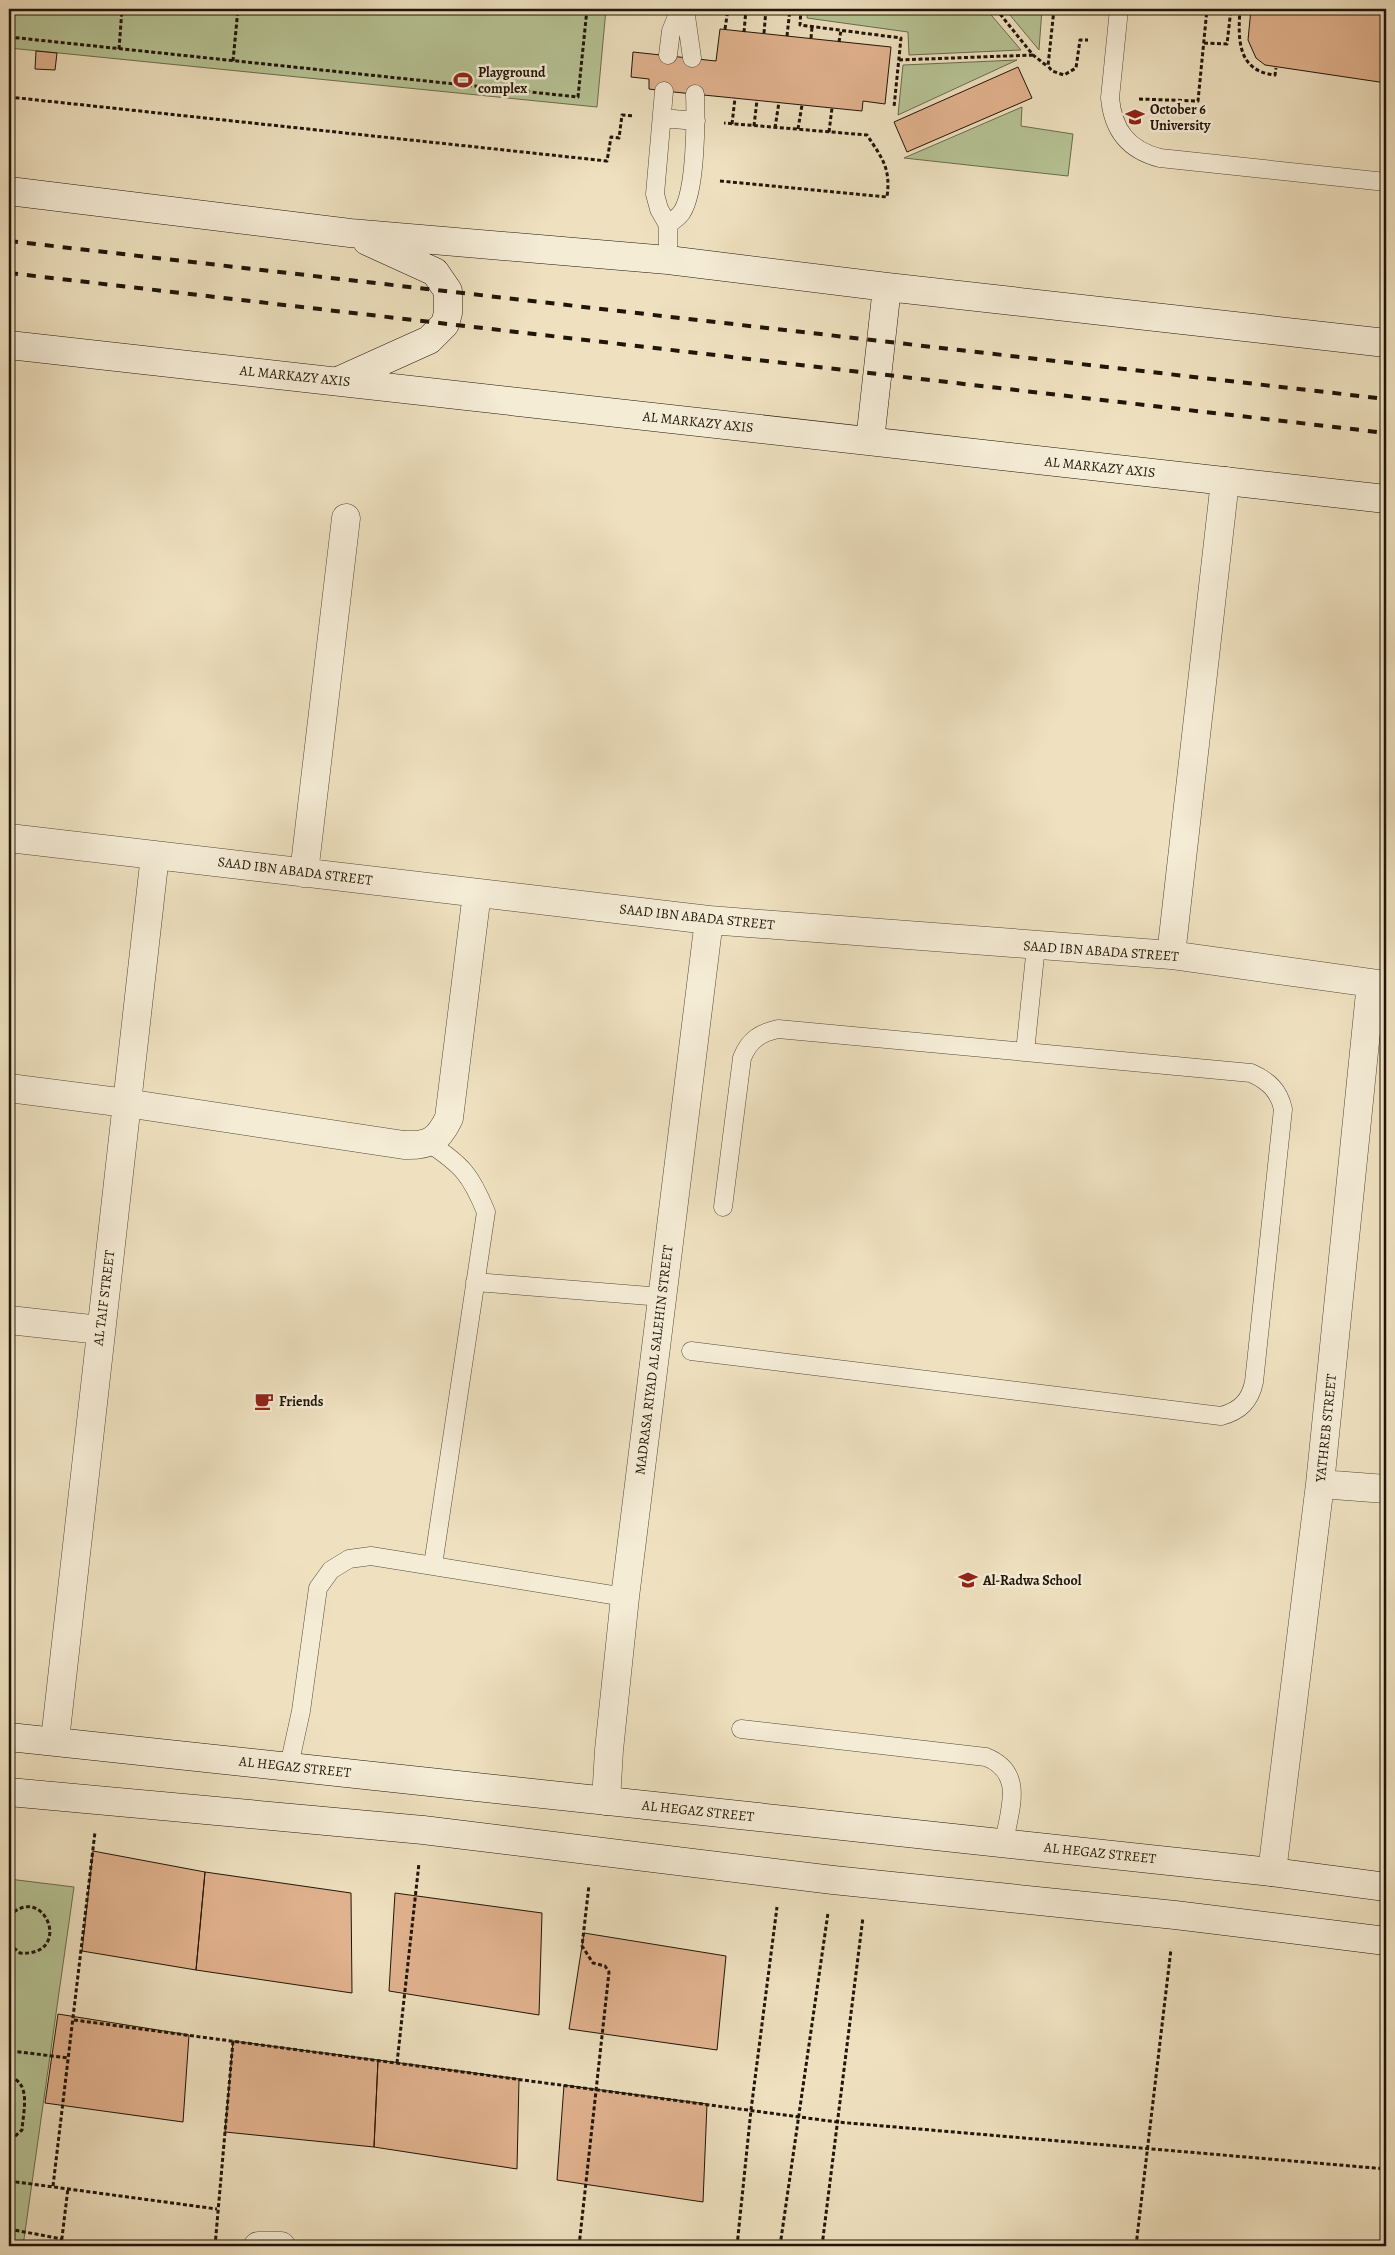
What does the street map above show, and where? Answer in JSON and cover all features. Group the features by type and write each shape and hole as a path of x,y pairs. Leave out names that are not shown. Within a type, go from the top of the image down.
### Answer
{"street":[{"path":"9,191 350,233 668,260 887,287 1386,343"},
{"path":"338,381 429,340 444,324 449,302 443,280 435,272 350,233"},
{"path":"870,440 887,287"},
{"name":"AL MARKAZY AXIS","path":"9,344 1386,499"},
{"path":"1171,955 1225,481"},
{"path":"304,873 346,518"},
{"name":"SAAD IBN ABADA STREET","path":"9,838 710,920 1171,955 1379,984"},
{"name":"AL TAIF STREET","path":"55,1740 155,855"},
{"path":"9,1088 126,1103 404,1145 429,1143 443,1130 449,1118 477,893"},
{"name":"MADRASA RIYAD AL SALEHIN STREET","path":"606,1801 609,1750 625,1597 710,920"},
{"name":"YATHREB STREET","path":"1272,1872 1379,984"},
{"path":"9,1320 100,1330"},
{"path":"1320,1484 1386,1489"},
{"name":"AL HEGAZ STREET","path":"9,1737 55,1740 1272,1872 1386,1888"},
{"path":"9,1792 423,1830 867,1884 1175,1915 1386,1941"},
{"path":"258,2246 281,2246"}],"lane":[{"path":"668,55 671,30 680,9"},
{"path":"685,9 692,58"},
{"path":"1119,9 1110,98 1116,126 1124,139 1134,148 1146,155 1160,158 1386,182"},
{"path":"664,91 655,194 659,210 668,225 668,260"},
{"path":"668,225 682,212 688,194 696,121 695,94"},
{"path":"662,118 696,121"},
{"path":"1025,1052 1036,946"},
{"path":"691,1351 1222,1416 1234,1412 1244,1405 1251,1394 1254,1382 1283,1110 1276,1092 1262,1078 1251,1073 778,1029 765,1032 753,1039 742,1058 723,1207"},
{"path":"429,1143 455,1160 475,1184 486,1212 433,1565"},
{"path":"475,1282 662,1297"},
{"path":"289,1766 301,1711 318,1588 331,1570 349,1559 371,1556 625,1597"},
{"path":"741,1729 986,1757 995,1761 1010,1776 1013,1787 1004,1843"}],"path":[{"path":"119,49 122,9"},
{"path":"233,60 238,9"},
{"path":"9,37 578,97 587,9"},
{"path":"725,29 728,9"},
{"path":"744,32 746,9"},
{"path":"764,33 766,9"},
{"path":"787,36 790,9"},
{"path":"801,9 800,25 902,38 894,107"},
{"path":"996,9 1034,55 1052,71 1064,75 1076,68 1080,40 1116,43"},
{"path":"1048,66 1054,9"},
{"path":"1110,98 1198,101 1207,9"},
{"path":"1204,43 1227,44 1231,9"},
{"path":"1240,9 1239,29 1245,58 1261,72 1275,75 1276,68"},
{"path":"811,38 812,27"},
{"path":"839,42 841,30"},
{"path":"900,60 1034,55"},
{"path":"9,97 607,161 611,137 619,138 622,115 662,118"},
{"path":"732,124 735,98"},
{"path":"754,126 757,100"},
{"path":"775,128 779,102"},
{"path":"798,129 802,105"},
{"path":"829,132 832,108"},
{"path":"691,178 887,197 888,174 886,163 867,135 696,121"},
{"path":"52,2186 74,2020 98,1800"},
{"path":"397,2063 423,1830"},
{"path":"579,2246 609,1972 605,1966 593,1963 582,1946 592,1852"},
{"path":"738,2246 751,2110 781,1874"},
{"path":"780,2246 833,1880"},
{"path":"822,2246 867,1884"},
{"path":"9,1916 15,1910 24,1907 41,1911 47,1918 50,1936 46,1945 39,1951 20,1953 9,1944"},
{"path":"9,1909 15,1910"},
{"path":"1136,2246 1175,1915"},
{"path":"9,2137 22,2130 25,2089 19,2081 10,2076 12,1948"},
{"path":"74,2020 837,2122 1386,2169"},
{"path":"214,2246 234,2041"},
{"path":"11,2051 69,2058"},
{"path":"9,2181 217,2210"},
{"path":"61,2246 68,2188"},
{"path":"9,2229 62,2239"}],"green space":[{"name":"Playground complex","path":"9,9 606,9 597,107 9,48"},
{"path":"808,9 986,9 1021,50 909,55 908,32 807,18"},
{"path":"1005,9 1042,9 1039,50"},
{"path":"1017,60 898,115 903,65"},
{"path":"1022,107 1021,126 1073,134 1068,176 904,158"},
{"path":"9,1879 74,1887 23,2246 9,2246"}],"building":[{"path":"1251,9 1386,9 1386,83 1265,65 1256,58 1248,40"},
{"path":"720,29 891,47 885,104 863,101 862,111 664,91 649,89 649,79 631,77 633,52 716,61"},
{"path":"36,51 57,53 55,70 35,69"},
{"path":"1018,67 1032,98 907,152 894,122"},
{"path":"93,1851 205,1872 196,1970 82,1951"},
{"path":"205,1872 351,1893 352,1993 196,1970"},
{"path":"395,1893 542,1913 539,2015 389,1991"},
{"path":"584,1933 726,1956 717,2050 569,2029"},
{"path":"58,2014 189,2035 183,2122 45,2103"},
{"path":"233,2041 378,2060 374,2147 225,2132"},
{"path":"378,2060 519,2079 517,2169 374,2147"},
{"path":"564,2085 707,2104 703,2202 557,2180"}],"railway":[{"path":"9,241 1386,399"},
{"path":"9,273 1386,433"}],"place":[{"name":"Playground complex","path":"463,80"},
{"name":"October 6 University","path":"1135,117"},
{"name":"Friends","path":"264,1401"},
{"name":"Al-Radwa School","path":"968,1580"}]}
